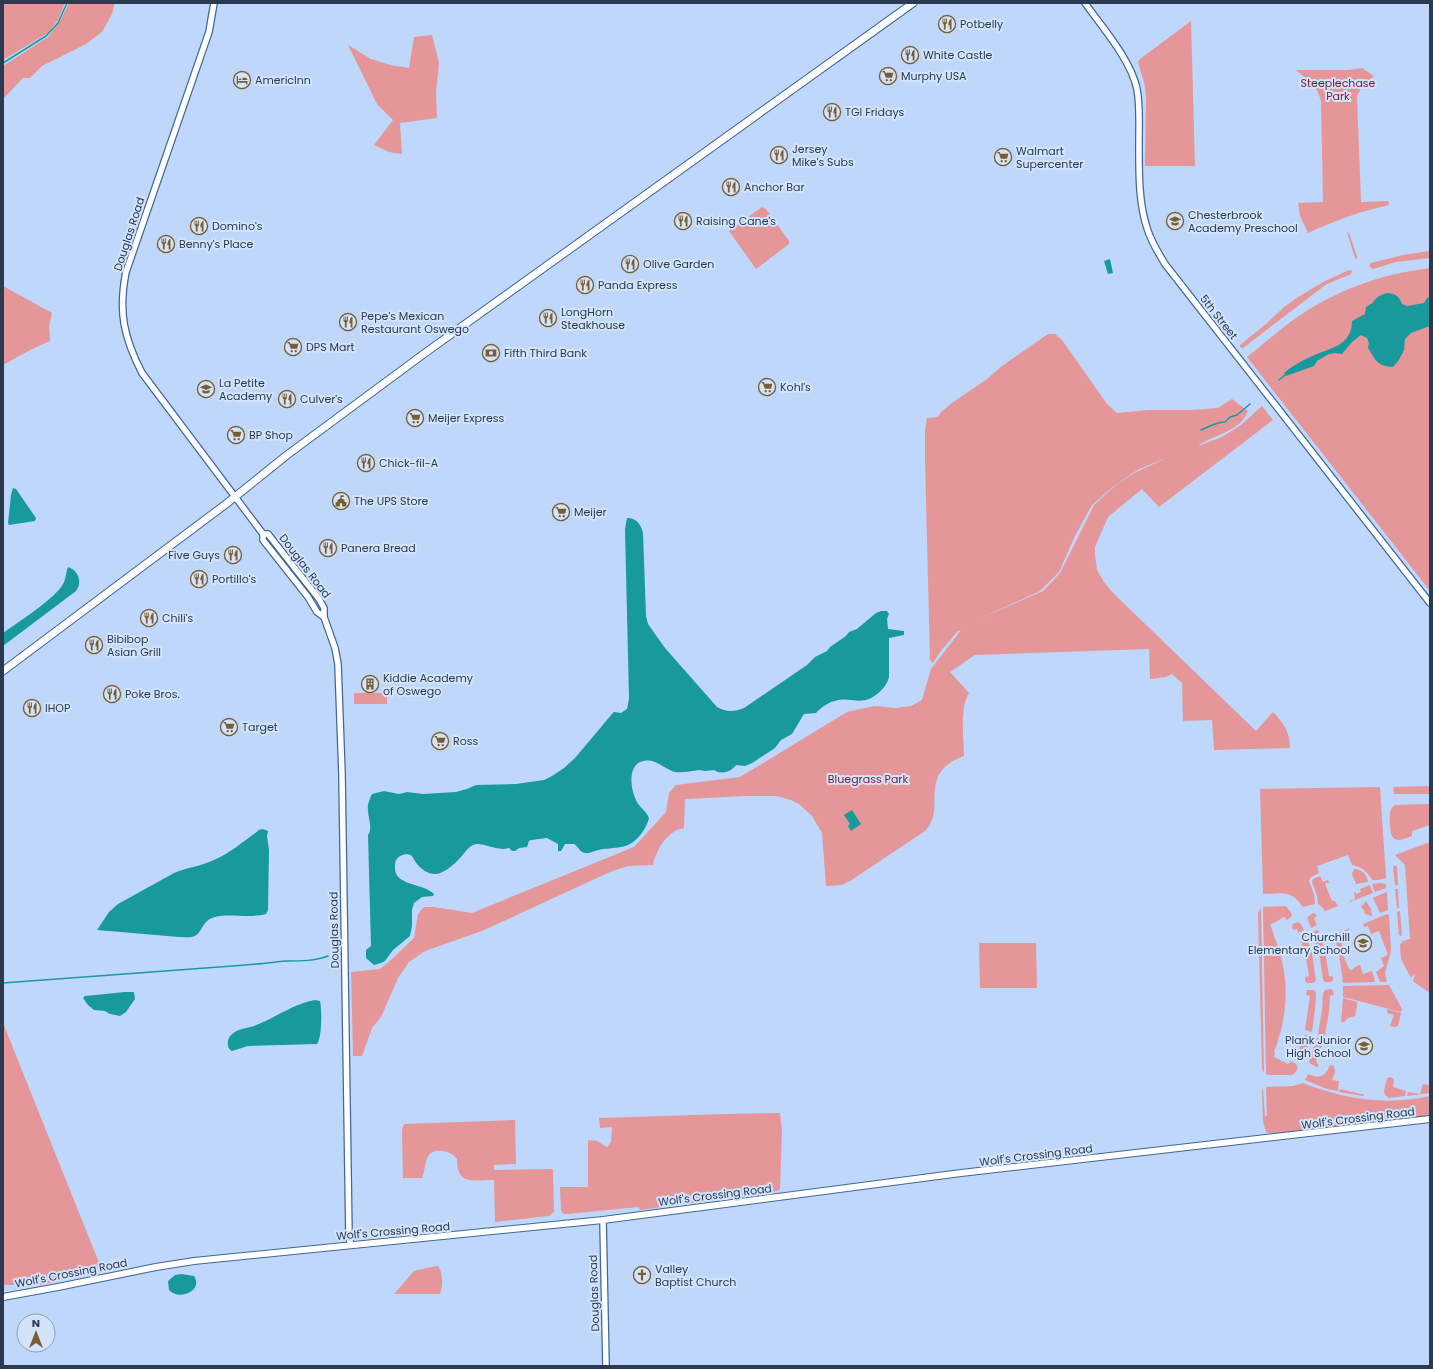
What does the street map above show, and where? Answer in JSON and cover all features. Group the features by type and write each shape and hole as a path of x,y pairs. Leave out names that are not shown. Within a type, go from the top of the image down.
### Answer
{"main road":[{"path":"3,671 287,455 913,3"},
{"name":"Wolf's Crossing Road","path":"3,1297 180,1263 602,1220 969,1172 1430,1119"}],"street":[{"name":"Douglas Road","path":"214,3 209,32 129,264 124,283 122,310 127,338 142,373 263,534 263,540 305,593 317,612 324,617 335,648 339,673 349,1238 351,1245"},
{"name":"5th Street","path":"1084,3 1121,53 1132,73 1135,83 1138,107 1139,176 1143,209 1148,232 1165,264 1430,603"},
{"name":"Douglas Road","path":"602,1220 606,1366"}],"green space":[{"path":"3,3 65,3 58,20 48,33 3,60"},
{"path":"69,3 115,3 112,14 102,32 86,44 42,66 30,78 23,78 3,99 3,66 48,37 61,19"},
{"path":"1191,21 1195,166 1145,166 1146,100 1145,86 1138,62"},
{"path":"432,35 439,63 436,92 437,118 400,123 402,154 389,152 374,145 393,120 377,104 348,45 371,59 390,65 409,68 414,37"},
{"name":"Steeplechase Park","path":"1362,68 1374,76 1361,88 1357,96 1361,202 1388,201 1389,205 1368,210 1328,224 1308,233 1300,216 1298,203 1323,202 1321,101 1314,87 1308,80 1295,70 1348,70"},
{"path":"762,207 766,209 789,241 789,244 756,269 729,231"},
{"path":"1347,232 1349,233 1357,259 1355,258"},
{"path":"1430,251 1430,258 1396,262 1373,269 1369,266 1371,263 1403,255"},
{"path":"1430,268 1430,591 1247,357 1295,319 1332,297 1379,278"},
{"path":"1349,270 1352,271 1351,274 1327,284 1243,348 1240,347 1240,345 1295,299 1323,282"},
{"path":"3,286 52,313 49,326 50,341 3,365"},
{"name":"Bluegrass Park","path":"1048,334 1055,334 1062,340 1107,404 1117,413 1148,410 1191,410 1218,408 1232,399 1248,411 1239,424 1198,446 1222,437 1241,425 1262,406 1273,420 1159,507 1142,489 1108,517 1095,547 1095,555 1097,570 1112,592 1256,731 1273,712 1286,728 1290,748 1214,750 1212,720 1183,721 1182,683 1172,674 1166,677 1150,679 1149,649 975,655 950,672 969,693 963,715 964,756 949,763 940,772 936,782 934,813 931,822 925,831 850,881 842,885 826,886 822,833 812,816 799,804 791,800 776,796 685,799 684,828 675,831 667,837 658,851 653,865 628,866 610,872 482,931 425,951 409,962 398,978 381,1017 372,1028 362,1056 353,1056 351,972 380,969 392,959 414,938 418,914 424,907 434,907 472,913 634,847 666,812 669,793 676,785 740,777 847,712 874,706 896,708 911,706 922,700 931,669 961,630 958,631 940,652 933,663 930,660 925,460 925,429 927,418 938,417 941,412 952,403 987,379 1002,366","holes":["1169,457 1136,472 1116,485 1094,505 1060,573 1043,591 979,619 1040,591 1059,572 1075,536 1092,505 1114,486 1139,469"]},
{"path":"354,693 387,693 387,704 354,704"},
{"path":"1430,786 1430,794 1394,794 1393,787"},
{"path":"1380,787 1386,878 1376,880 1372,879 1363,869 1352,865 1348,855 1317,866 1319,873 1311,877 1309,881 1314,894 1315,904 1303,907 1291,895 1283,893 1263,894 1260,789"},
{"path":"1430,804 1430,825 1412,831 1412,836 1400,840 1393,837 1391,834 1390,818 1392,807 1395,805"},
{"path":"1430,842 1430,993 1413,981 1415,975 1414,974 1411,978 1401,959 1400,945 1403,941 1410,939 1405,865 1395,855"},
{"path":"1395,865 1397,867 1398,885 1395,886 1393,867"},
{"path":"1354,869 1363,872 1368,882 1356,884 1352,874"},
{"path":"1320,876 1323,882 1328,880 1329,883 1325,884 1332,901 1335,901 1338,906 1325,911 1318,904 1312,882 1313,879"},
{"path":"1372,884 1386,884 1386,888 1375,892"},
{"path":"1370,885 1373,893 1350,902 1355,899 1354,893 1356,892 1356,894 1361,892 1360,889"},
{"path":"1395,889 1398,889 1399,908 1397,908"},
{"path":"1386,892 1388,910 1380,913 1373,898"},
{"path":"1366,901 1371,909 1372,916 1365,914 1361,907"},
{"path":"1286,906 1292,914 1291,917 1287,920 1284,917 1270,925 1283,965 1286,994 1283,1023 1274,1052 1274,1057 1288,1064 1291,1061 1296,1064 1298,1068 1292,1075 1267,1075 1263,907"},
{"path":"1261,908 1264,1073 1262,1068 1258,913"},
{"path":"1400,911 1401,936 1399,935 1397,912"},
{"path":"1313,913 1317,916 1314,918 1317,925 1311,928 1307,918"},
{"path":"1387,914 1389,915 1391,951 1385,973 1387,982 1380,982 1376,972 1384,966 1381,958 1388,955 1379,931 1371,934 1368,926 1364,927 1363,924"},
{"path":"1298,922 1304,930 1298,933 1297,929 1293,930 1292,927 1293,924"},
{"path":"1350,928 1346,933 1347,941 1342,942 1342,949 1349,969 1352,970 1360,965 1363,974 1372,971 1374,982 1343,983 1339,954 1334,935"},
{"path":"1318,930 1325,951 1329,976 1333,977 1333,981 1330,982 1325,982 1323,980 1320,958 1312,932"},
{"path":"1306,935 1312,953 1316,981 1313,983 1307,983 1305,981 1305,977 1309,976 1300,937"},
{"path":"979,943 1036,943 1037,988 980,988"},
{"path":"1389,985 1402,1009 1401,1012 1343,997 1343,986"},
{"path":"1331,989 1334,995 1330,996 1325,1035 1318,1034 1323,993 1325,990"},
{"path":"1307,990 1314,990 1316,993 1312,1032 1305,1030 1310,996 1306,995"},
{"path":"1343,998 1357,1002 1357,1007 1355,1016 1341,1022"},
{"path":"1387,1009 1401,1013 1398,1026 1390,1026 1394,1015 1387,1013"},
{"path":"3,1023 102,1270 41,1285 3,1285"},
{"path":"1304,1035 1311,1036 1304,1057 1301,1059 1295,1056 1296,1050 1299,1050"},
{"path":"1317,1038 1324,1040 1316,1062 1319,1065 1317,1067 1309,1062"},
{"path":"1330,1065 1334,1066 1335,1072 1332,1080 1339,1081 1338,1091 1327,1089 1305,1080 1308,1074 1319,1077 1322,1076"},
{"path":"1390,1077 1394,1079 1393,1087 1406,1091 1405,1096 1389,1098 1385,1095 1384,1091 1387,1078"},
{"path":"1303,1083 1318,1089 1365,1099 1397,1100 1430,1096 1430,1116 1273,1134 1266,1132 1263,1122 1263,1088 1265,1116 1267,1116 1266,1087 1293,1086"},
{"path":"1423,1084 1430,1085 1430,1093 1407,1096 1408,1092 1420,1094"},
{"path":"1340,1089 1364,1094 1363,1096 1339,1092"},
{"path":"780,1113 782,1132 780,1189 777,1191 640,1210 639,1207 567,1214 564,1214 561,1211 560,1187 588,1187 588,1140 597,1141 607,1147 611,1142 612,1127 600,1128 599,1118"},
{"path":"515,1120 516,1164 494,1165 494,1170 553,1169 554,1212 549,1216 495,1222 494,1180 468,1180 463,1178 458,1168 457,1159 445,1151 432,1152 429,1155 422,1178 403,1178 402,1131 405,1124"},
{"path":"436,1266 440,1269 442,1276 440,1294 394,1294 414,1271"}],"shaded area":[{"path":"1110,259 1113,273 1108,274 1104,261"},
{"path":"1388,293 1397,296 1402,304 1407,306 1424,303 1427,298 1430,297 1430,326 1411,333 1405,339 1404,350 1399,360 1393,367 1380,364 1378,362 1368,348 1369,343 1367,338 1361,335 1352,342 1342,354 1329,354 1317,361 1314,366 1286,376 1284,373 1290,368 1310,357 1331,349 1343,341 1351,330 1352,321 1365,314 1366,307 1377,297"},
{"path":"13,488 16,489 36,518 35,521 9,525 11,495"},
{"path":"627,518 638,522 643,533 646,616 648,624 665,648 717,707 730,711 744,708 807,665 815,657 827,651 849,632 857,629 876,613 881,611 887,611 889,614 887,619 888,629 904,631 904,635 889,638 889,677 886,685 872,698 861,701 835,701 820,709 816,713 804,714 792,734 781,740 775,748 752,763 745,766 736,765 726,772 699,770 675,772 652,761 638,763 632,772 631,779 633,792 640,807 649,818 639,837 632,843 625,846 584,853 574,844 565,844 561,851 558,851 558,844 547,838 531,840 529,841 527,847 519,848 515,851 512,851 509,848 499,849 477,844 469,848 448,869 438,874 430,873 423,869 416,863 412,856 406,854 401,855 395,862 395,869 400,879 429,890 434,894 433,896 422,897 414,903 410,936 393,950 385,961 374,965 366,958 366,950 371,946 368,835 370,826 368,808 372,794 384,791 399,794 407,792 423,794 456,792 476,785 516,784 544,780 564,768 575,758 614,712 621,713 627,709 629,699 625,529"},
{"path":"68,567 77,574 79,580 76,591 3,646 3,633 36,610 59,590 64,582"},
{"path":"852,810 861,824 851,831 848,826 850,824 844,815"},
{"path":"263,829 268,831 267,836 269,850 268,910 266,914 252,916 218,916 209,919 195,936 189,937 97,930 109,912 118,904 174,873 206,863 222,856 258,830"},
{"path":"134,992 135,999 126,1012 120,1016 110,1014 105,1011 94,1010 83,998 85,996"},
{"path":"315,1000 320,1001 321,1010 321,1030 317,1044 248,1046 232,1051 230,1050 228,1043 229,1039 236,1031 262,1023 292,1008"},
{"path":"182,1274 194,1276 196,1286 189,1293 178,1295 169,1290 168,1281 175,1275"}],"waterway":[{"path":"3,63 46,36 58,23 67,3"},
{"path":"1279,380 1285,375"},
{"path":"1201,430 1225,422 1230,417 1237,415 1250,404"},
{"path":"3,983 308,960 328,956"}],"place":[{"name":"Potbelly","path":"947,24"},
{"name":"White Castle","path":"910,55"},
{"name":"Murphy USA","path":"888,76"},
{"name":"AmericInn","path":"242,80"},
{"name":"TGI Fridays","path":"832,112"},
{"name":"Jersey Mike's Subs","path":"779,155"},
{"name":"Walmart Supercenter","path":"1003,157"},
{"name":"Anchor Bar","path":"731,187"},
{"name":"Raising Cane's","path":"683,221"},
{"name":"Chesterbrook Academy Preschool","path":"1175,221"},
{"name":"Domino's","path":"199,226"},
{"name":"Benny's Place","path":"166,244"},
{"name":"Olive Garden","path":"630,264"},
{"name":"Panda Express","path":"585,285"},
{"name":"LongHorn Steakhouse","path":"548,318"},
{"name":"Pepe's Mexican Restaurant Oswego","path":"348,322"},
{"name":"DPS Mart","path":"293,347"},
{"name":"Fifth Third Bank","path":"491,353"},
{"name":"Kohl's","path":"767,387"},
{"name":"La Petite Academy","path":"206,389"},
{"name":"Culver's","path":"287,399"},
{"name":"Meijer Express","path":"415,418"},
{"name":"BP Shop","path":"236,435"},
{"name":"Chick-fil-A","path":"366,463"},
{"name":"The UPS Store","path":"341,501"},
{"name":"Meijer","path":"561,512"},
{"name":"Panera Bread","path":"328,548"},
{"name":"Five Guys","path":"233,555"},
{"name":"Portillo's","path":"199,579"},
{"name":"Chili's","path":"149,618"},
{"name":"Bibibop Asian Grill","path":"94,645"},
{"name":"Kiddie Academy of Oswego","path":"370,684"},
{"name":"Poke Bros.","path":"112,694"},
{"name":"IHOP","path":"32,708"},
{"name":"Target","path":"229,727"},
{"name":"Ross","path":"440,741"},
{"name":"Churchill Elementary School","path":"1363,943"},
{"name":"Plank Junior High School","path":"1364,1046"},
{"name":"Valley Baptist Church","path":"642,1275"}]}
